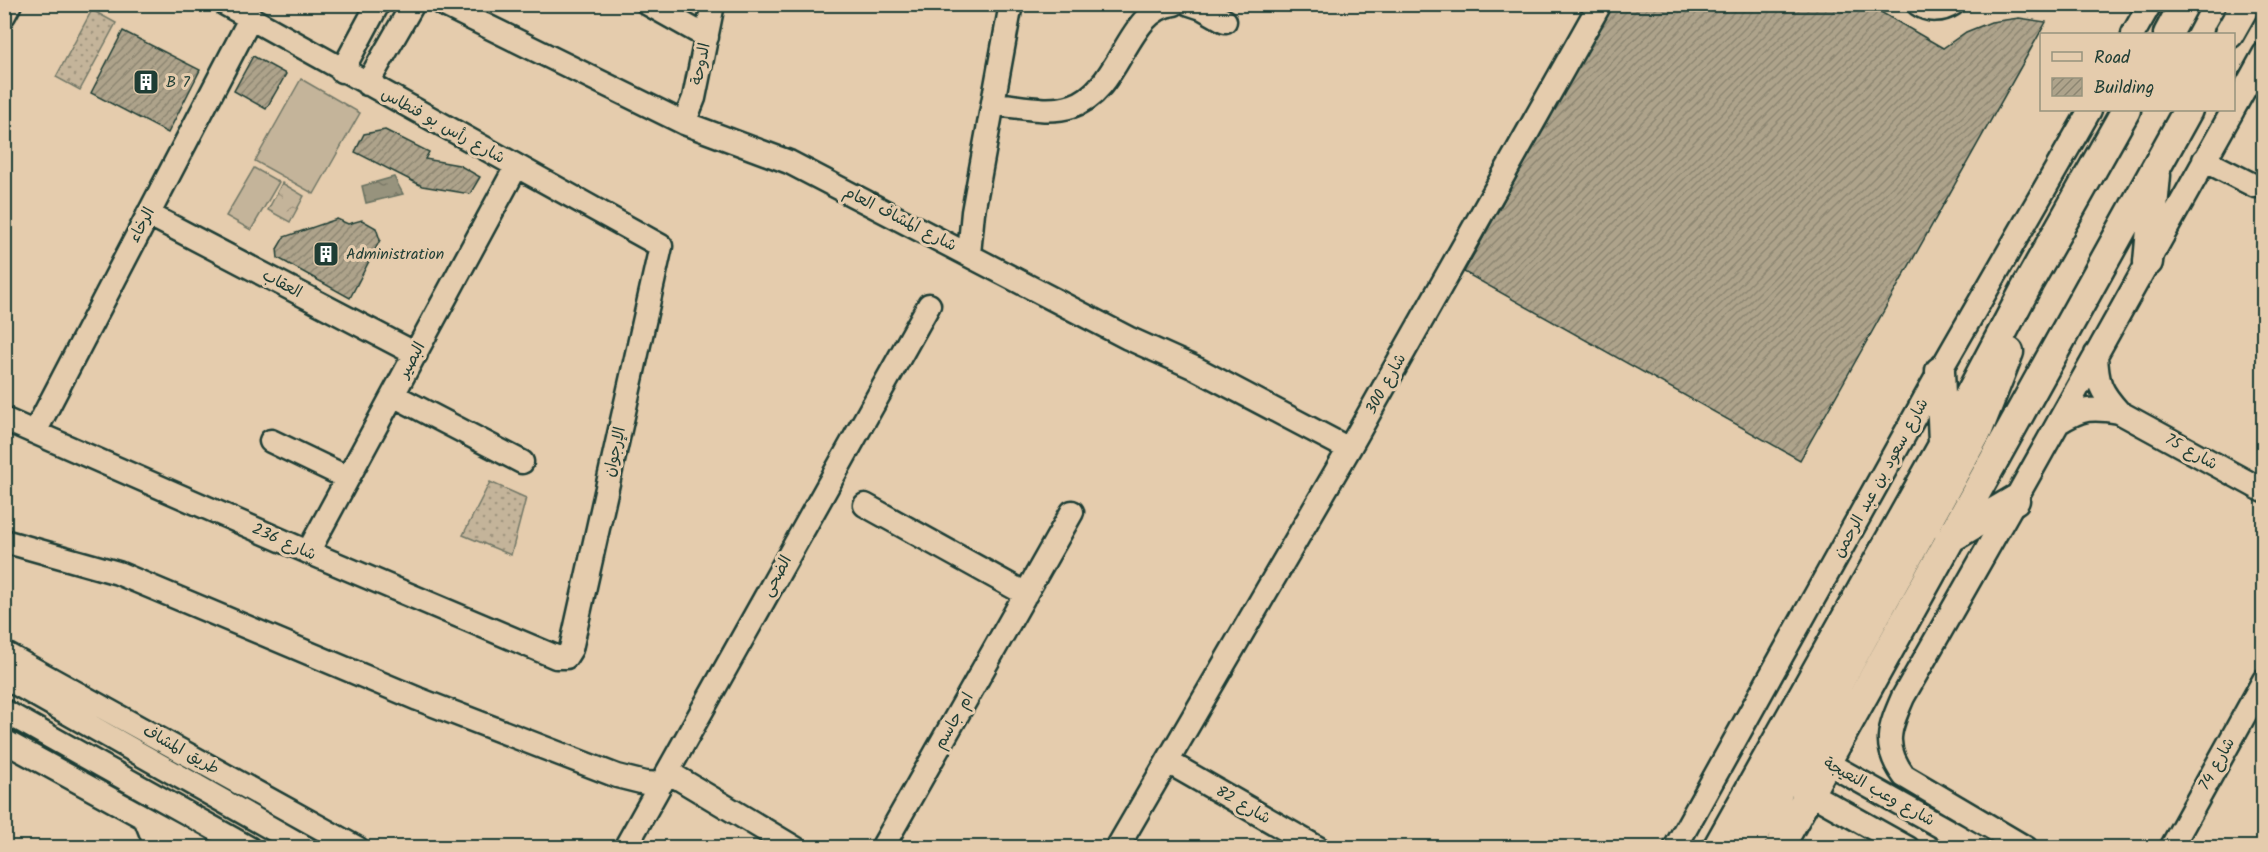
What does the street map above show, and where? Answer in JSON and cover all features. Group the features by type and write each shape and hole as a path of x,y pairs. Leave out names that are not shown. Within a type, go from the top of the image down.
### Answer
{"main road":[{"path":"2169,33 2184,4"},
{"path":"2230,33 2246,4"},
{"path":"1802,749 1943,445 2028,284 2125,111"},
{"path":"1779,848 1786,757 1802,749 1949,539 2187,111"},
{"path":"2148,262 2157,164"},
{"path":"1746,848 1978,430 2006,362 2028,284"},
{"path":"1940,371 1943,445"},
{"path":"1949,539 2015,501"},
{"path":"1717,848 1785,779"}],"street":[{"path":"4,15 10,4"},
{"name":"شارع رأس بو فنطاس","path":"225,4 342,71 661,246"},
{"path":"342,71 378,4"},
{"path":"367,84 413,4"},
{"name":"شارع المشاف العام","path":"442,4 684,123 789,162 1128,338 1197,369 1349,449"},
{"path":"648,4 707,37"},
{"name":"الدوحة","path":"684,123 694,98 713,4"},
{"path":"969,254 973,212 1011,4"},
{"path":"994,104 1056,110 1074,106 1090,97 1102,86 1141,25 1153,12 1174,4"},
{"path":"1190,4 1225,21"},
{"name":"شارع 300","path":"1118,848 1349,449 1600,4"},
{"path":"1917,4 1935,11 1946,9 1953,4"},
{"path":"2134,33 2150,4"},
{"name":"الرخاء","path":"35,432 250,19"},
{"path":"2235,105 2264,54"},
{"name":"شارع سعود بن عبد الرحمن","path":"1675,848 1940,371 2089,111"},
{"path":"2015,501 2232,111"},
{"path":"2204,160 2255,186 2264,185"},
{"name":"البصير","path":"308,552 516,167"},
{"name":"العقاب","path":"148,214 416,354"},
{"name":"الإرجوان","path":"566,657 571,649 661,246"},
{"name":"الضحى","path":"625,848 929,305"},
{"name":"شارع 75","path":"2096,354 2097,378 2103,395 2119,412 2264,491"},
{"path":"393,395 522,462"},
{"name":"شارع 75","path":"2058,423 2078,411 2097,408 2119,412"},
{"name":"شارع 236","path":"4,418 308,552 556,657 566,657"},
{"path":"271,441 348,478"},
{"name":"شارع وعب النعيجة","path":"2015,501 1903,697 1890,730 1891,749 1895,763 1904,776 2026,848"},
{"path":"865,505 1026,594"},
{"name":"ام جاسم","path":"882,848 1072,512"},
{"path":"4,541 118,573 418,699 617,776 645,783 664,778 786,846"},
{"name":"طريق المشاف","path":"4,652 357,848"},
{"name":"طريق المشاف","path":"4,677 306,848"},
{"name":"شارع 74","path":"2171,848 2264,680"},
{"path":"4,711 249,848"},
{"path":"4,741 200,848"},
{"name":"شارع وعب النعيجة","path":"1802,749 1979,848"},
{"name":"شارع 82","path":"1168,762 1318,848"},
{"name":"شارع وعب النعيجة","path":"1785,779 1908,848"},
{"path":"145,818 157,848"}],"green space":[{"path":"92,10 116,23 80,90 56,77"},
{"path":"301,79 360,113 314,194 255,161"},
{"path":"254,168 279,182 251,230 226,216"},
{"path":"282,183 304,196 290,222 268,210"},
{"path":"490,482 526,498 511,555 463,535"}],"water":[{"path":"394,177 403,194 366,203 362,186"}],"building":[{"path":"1613,4 1867,4 1943,48 1966,32 1991,22 2019,18 2046,22 1800,460 1464,272"},
{"name":"B 7","path":"123,31 200,70 168,133 91,93"},
{"path":"253,56 286,74 266,109 234,91"},
{"path":"385,130 429,152 425,159 459,165 480,177 470,194 422,186 355,152 364,134"},
{"name":"Administration","path":"337,219 348,224 362,220 376,228 380,240 350,298 278,258 277,249 284,237"}],"place":[{"name":"B 7","path":"146,82"},
{"name":"Administration","path":"326,254"}]}
